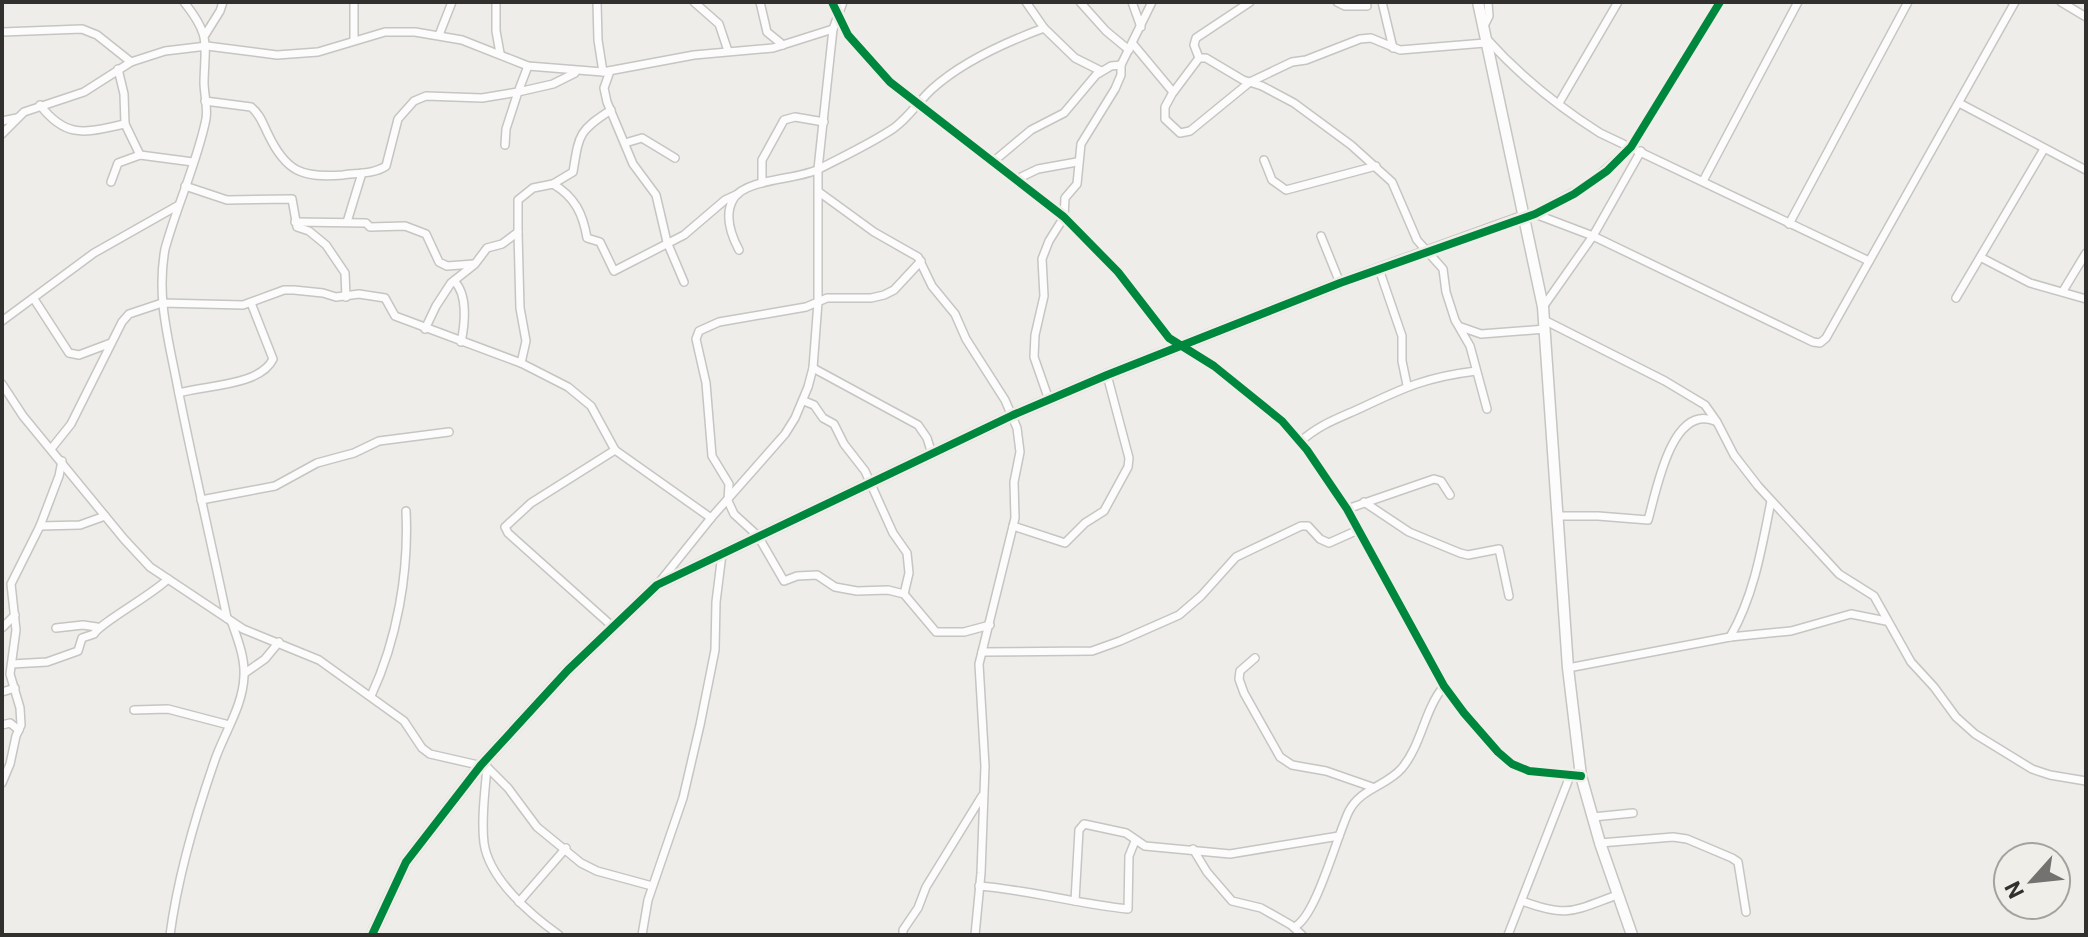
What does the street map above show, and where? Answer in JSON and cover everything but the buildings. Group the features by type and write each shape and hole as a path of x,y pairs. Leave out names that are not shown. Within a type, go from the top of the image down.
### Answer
{"street":[{"path":"170,935 190,841 238,706 245,673 229,620 201,500 162,303 161,271 177,206 207,117 205,35 184,2"},
{"path":"205,35 223,2"},
{"path":"354,2 354,39"},
{"path":"439,35 452,2"},
{"path":"496,2 500,53"},
{"path":"597,2 598,40 607,72 604,88 633,164 656,195 667,242 684,282"},
{"path":"694,2 719,24 728,51"},
{"path":"760,2 767,32 783,45"},
{"path":"832,2 837,15 866,58 890,82 1064,217 1118,272 1169,338 1282,421 1347,509 1444,686 1498,752 1512,764 1529,771 1576,776"},
{"path":"372,935 406,862 484,766 612,626 657,585 785,434 804,401 813,368 818,302 818,169 833,29 843,2"},
{"path":"1026,2 1044,28 1075,58 1101,71"},
{"path":"1080,2 1106,31 1131,47 1173,92"},
{"path":"1132,2 1141,27"},
{"path":"1049,400 1036,369 1034,348 1044,296 1042,259 1064,217 1065,198 1078,180 1077,162 1081,144 1118,82 1121,65 1152,2"},
{"path":"1199,58 1194,45 1196,38 1250,2"},
{"path":"1337,2 1345,6 1367,6"},
{"path":"1382,2 1393,48"},
{"path":"1478,2 1543,307 1576,776 1593,817 1632,935"},
{"path":"1484,36 1489,16 1488,2"},
{"path":"1559,103 1618,2"},
{"path":"657,585 1013,415 1107,375 1340,283 1535,214 1589,184 1631,147 1720,2"},
{"path":"1703,181 1798,2"},
{"path":"1789,224 1908,2"},
{"path":"1535,214 1593,236 1816,344 1820,343 1826,338 2015,3 2004,2"},
{"path":"2061,2 2086,17"},
{"path":"553,184 578,206 587,238 600,242 611,270 616,271 684,235 725,200 762,183 798,177 818,169 892,129 957,69 1044,28"},
{"path":"2,32 82,29 97,35 131,62"},
{"path":"2,134 17,118 40,105 84,92 131,62 165,51 207,46 277,55 318,52 385,32 439,35 500,53 528,66 607,72 728,51 783,45 833,29"},
{"path":"1199,58 1165,107 1165,119 1176,131 1185,133 1250,82 1292,62 1306,60 1360,39 1371,38 1400,50 1484,36"},
{"path":"1484,36 1514,66 1592,128 1869,261"},
{"path":"1199,58 1206,58 1294,103 1376,166 1399,194 1413,233 1443,269 1446,292 1470,346 1487,409"},
{"path":"994,161 1031,130 1064,113 1088,82 1101,71 1121,65"},
{"path":"505,145 506,129 528,66"},
{"path":"118,69 124,94 125,124 140,155"},
{"path":"205,101 251,107 261,118 280,156 288,166 298,171 321,176 362,173 386,166 398,119 414,101 426,96 482,98 518,92 553,84 577,72"},
{"path":"1959,103 2086,170"},
{"path":"40,105 61,127 78,131 125,124"},
{"path":"521,363 526,341 520,308 518,200 533,188 553,184 573,172 582,133 594,120 611,110"},
{"path":"762,183 762,160 784,120 795,117 824,122"},
{"path":"2,121 17,118"},
{"path":"625,143 642,138 675,158"},
{"path":"1956,298 2044,149"},
{"path":"1543,307 1593,236 1641,151"},
{"path":"111,182 118,163 140,155 193,162"},
{"path":"1264,160 1272,180 1286,190 1376,166"},
{"path":"1017,179 1038,169 1077,162"},
{"path":"347,222 362,173"},
{"path":"185,186 227,200 290,198 300,230 309,231 321,240 345,273 346,297"},
{"path":"819,192 874,232 914,253 921,261 932,286 955,314 966,339 1013,415 1020,452 1014,482 1013,526 1004,552 979,672 985,748 975,935"},
{"path":"739,250 728,225 734,198 740,193"},
{"path":"2,321 94,253 177,206"},
{"path":"295,222 347,222 366,223 370,227 413,228 426,234 439,262 447,266 475,264"},
{"path":"425,329 436,306 454,281 475,264 487,248 502,244 518,232"},
{"path":"1321,236 1340,283"},
{"path":"2063,291 2086,253"},
{"path":"1982,258 2030,283 2086,299"},
{"path":"921,261 894,290 884,295 827,298 806,307 709,325 697,335 708,399 710,450 729,484 728,501 740,521 758,536 784,581 797,576 817,575 835,587 904,594 936,632 970,631 990,625"},
{"path":"1379,269 1402,336 1402,361 1407,385"},
{"path":"454,281 460,289 463,304 461,342"},
{"path":"51,449 71,424 122,322 129,314 162,303 233,306 251,303 284,290 336,297 359,294 385,298 395,316 521,363 568,387 587,402 615,450 711,518"},
{"path":"34,299 69,353 79,355 112,342"},
{"path":"179,393 256,376 269,367 273,359 251,303"},
{"path":"1460,326 1481,334 1545,325 1693,397 1708,409 1734,455 1771,501 1839,574 1874,596 1886,621 1919,672 1956,717 1975,734 2041,773 2086,781"},
{"path":"813,368 918,425 927,438 932,454"},
{"path":"1300,442 1329,421 1407,385 1476,371"},
{"path":"1013,526 1065,543 1109,504 1128,467 1129,458 1107,375"},
{"path":"2,384 23,416 150,567 229,620 319,660 404,721 422,748 430,754 484,766 508,788 537,827 589,868 652,886"},
{"path":"804,401 814,405 823,418 834,424 871,483 893,533 907,553 909,573 904,594"},
{"path":"1558,516 1648,520 1664,464 1677,435 1682,428 1700,419 1709,418 1717,422"},
{"path":"201,500 275,486 317,463 354,453 379,441 449,432"},
{"path":"612,626 505,527 531,503 615,450"},
{"path":"2,783 19,730 20,708 10,674 15,615 10,590 12,579 40,526 62,461"},
{"path":"1347,509 1434,479 1441,481 1450,495"},
{"path":"1730,637 1739,623 1754,579 1771,501"},
{"path":"1364,502 1409,532 1468,555 1499,549 1509,596"},
{"path":"371,696 384,669 399,611 406,511"},
{"path":"40,526 80,525 105,516"},
{"path":"982,652 1092,651 1179,615 1208,590 1236,557 1301,526 1308,526 1320,539 1329,543 1358,530"},
{"path":"642,935 652,886 683,798 700,725 715,650 722,554"},
{"path":"2,585 12,579"},
{"path":"56,628 97,627 135,605 168,579"},
{"path":"1568,668 1730,637 1791,631 1851,614 1886,621"},
{"path":"2,628 15,615"},
{"path":"12,664 47,662 71,655 78,651 82,638 97,632 97,627"},
{"path":"245,673 265,659 279,642"},
{"path":"1255,658 1240,671 1240,684 1275,752 1292,765 1326,771 1372,787"},
{"path":"1294,927 1301,924 1319,892 1353,804 1372,787 1395,775 1404,765 1420,737 1432,703 1444,686"},
{"path":"2,692 15,688"},
{"path":"134,710 168,709 229,725"},
{"path":"2,725 10,723 19,730"},
{"path":"2,756 11,759"},
{"path":"484,766 484,844 488,857 519,902 559,935"},
{"path":"1508,935 1576,776"},
{"path":"903,935 926,887 982,796"},
{"path":"1593,817 1633,813"},
{"path":"1075,901 1081,826 1088,823 1126,833 1145,846 1230,854 1339,836"},
{"path":"1600,843 1680,838 1732,858 1738,862 1746,912"},
{"path":"979,886 1035,892 1128,909 1129,856 1135,841"},
{"path":"519,902 566,848"},
{"path":"1193,849 1207,872 1232,901 1258,907 1294,927 1302,935"},
{"path":"1522,901 1566,913 1617,895"}],"cycle path":[{"path":"832,2 848,35 890,82 1064,217 1118,272 1169,338 1214,366 1282,421 1307,450 1347,509 1444,686 1498,752 1512,764 1529,771 1581,776"},
{"path":"372,935 406,862 481,765 568,670 657,585 1013,415 1340,283 1535,214 1574,194 1607,171 1631,147 1720,2"}]}
